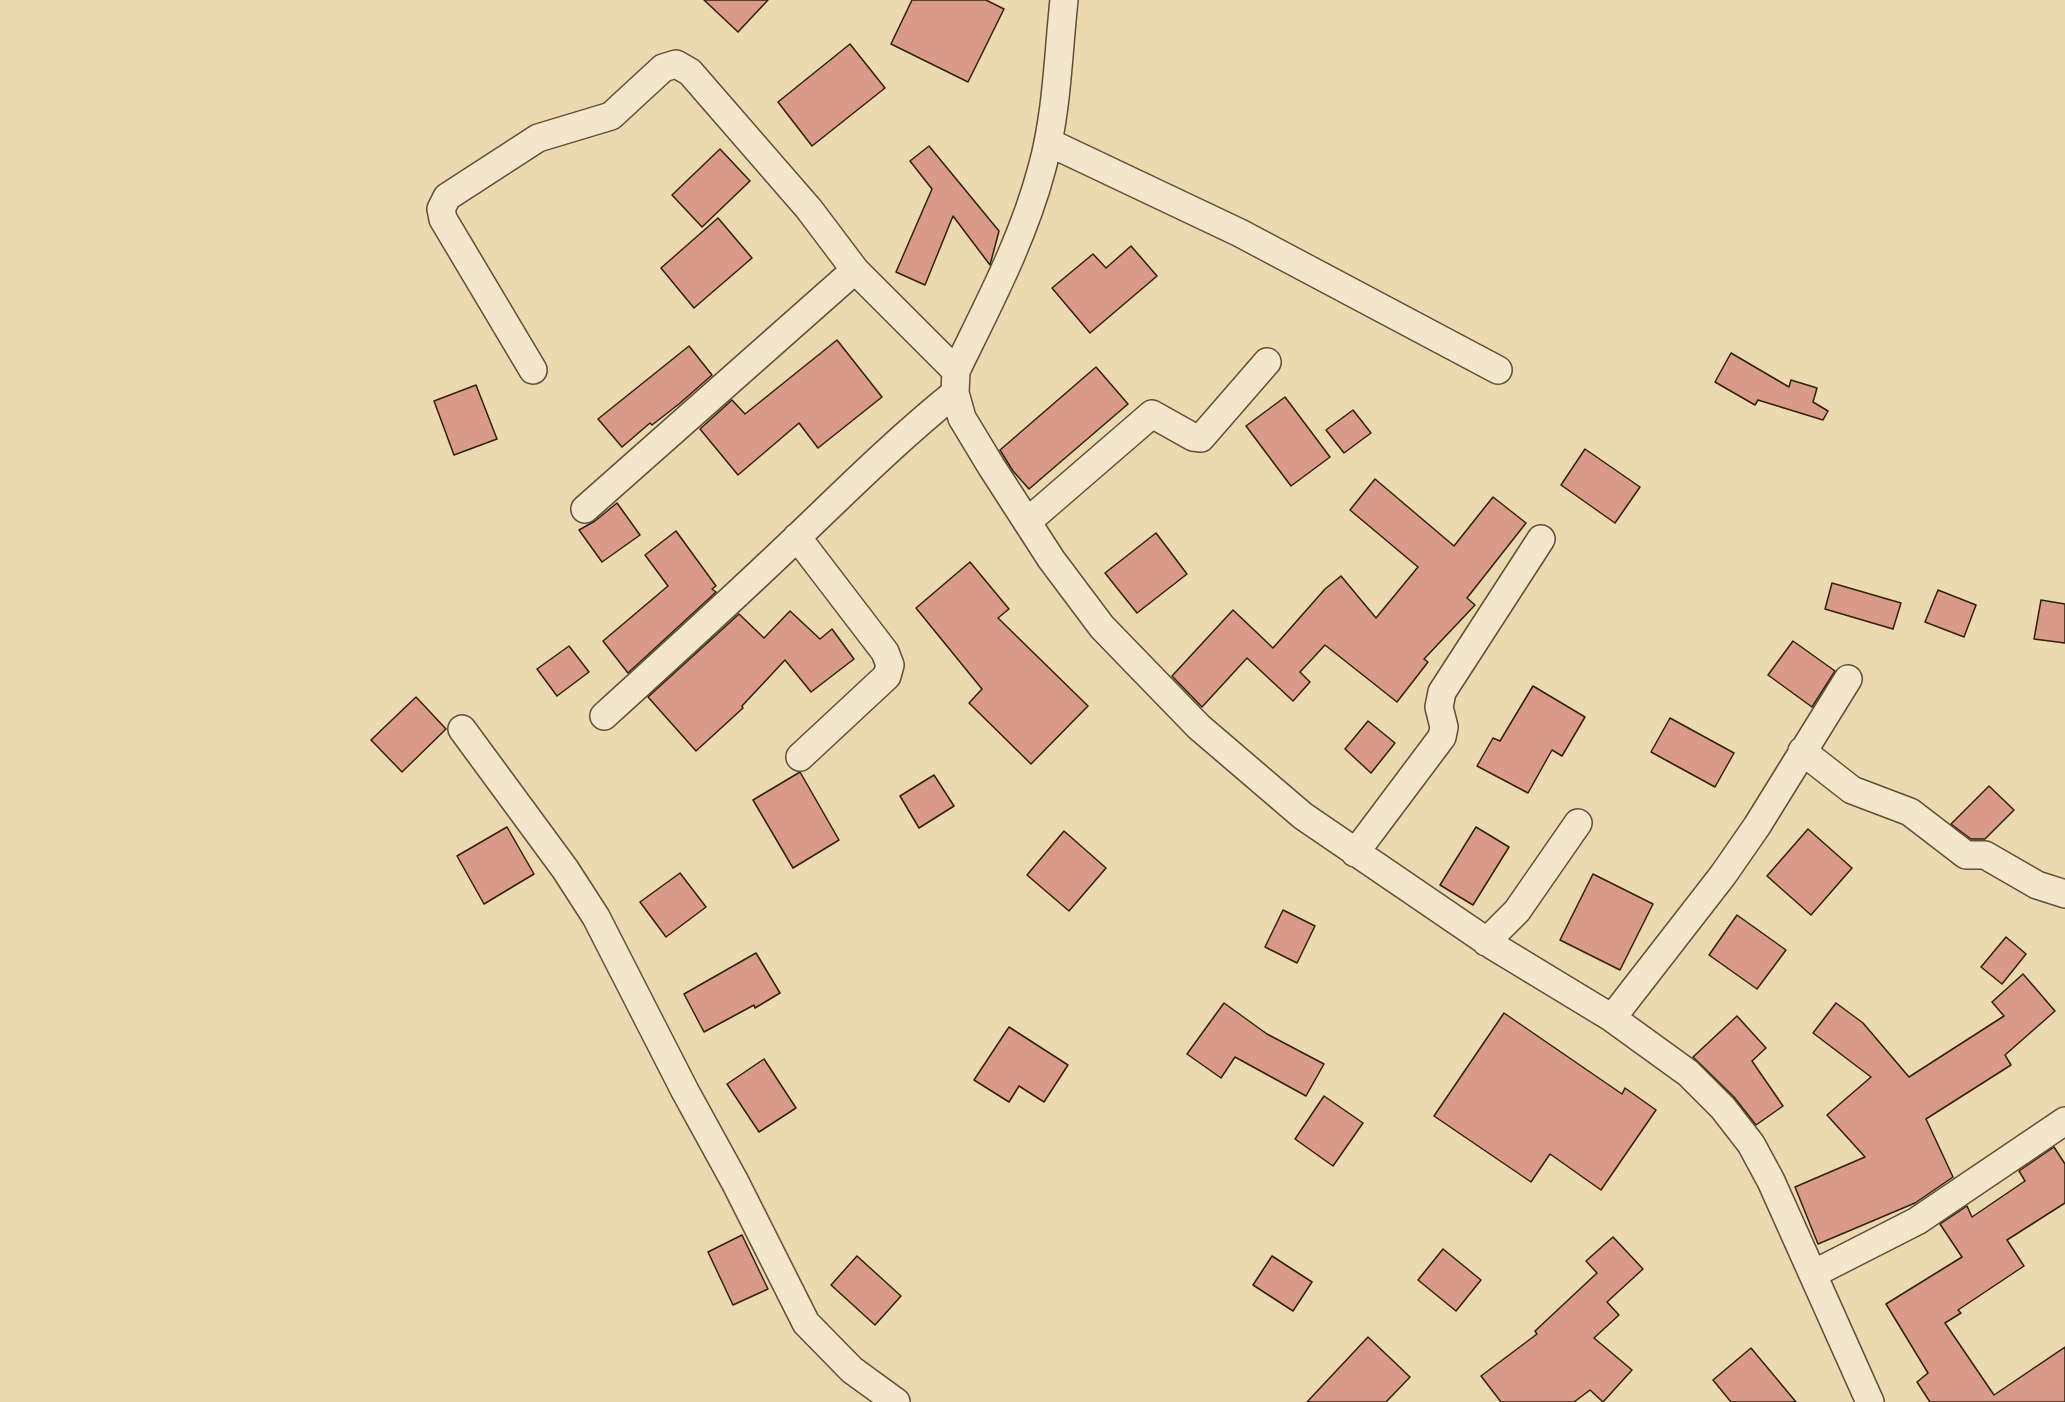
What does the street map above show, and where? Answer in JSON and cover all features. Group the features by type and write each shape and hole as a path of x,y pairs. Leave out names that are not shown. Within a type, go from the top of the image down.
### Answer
{"street":[{"path":"604,716 918,423 956,382 1018,243 1043,168 1053,111 1064,0"},
{"path":"533,370 443,219 441,209 447,198 538,138 611,116 663,68 676,64 690,72 809,209 855,270 956,382 962,418 1051,559 1102,627 1199,727 1303,816 1486,942 1612,1018 1688,1073 1723,1108 1751,1144 1771,1181 1870,1402"},
{"path":"1048,142 1240,233 1498,370"},
{"path":"585,509 855,270"},
{"path":"1027,522 1152,414 1193,436 1202,438 1268,362"},
{"path":"797,537 885,652 890,665 887,676 800,757"},
{"path":"1355,853 1442,737 1444,727 1439,707 1442,692 1541,539"},
{"path":"1612,1018 1723,875 1757,826 1848,679"},
{"path":"462,729 565,869 596,917 806,1323 852,1370 896,1402"},
{"path":"1802,751 1852,790 1910,812 1966,855 1985,855 2037,885 2065,894"},
{"path":"1486,942 1517,911 1578,823"},
{"path":"1813,1274 1917,1221 2065,1121"}],"building":[{"path":"704,0 768,0 738,32"},
{"path":"912,0 986,0 1004,9 968,82 891,44"},
{"path":"850,44 885,88 812,146 778,102"},
{"path":"929,146 999,231 990,265 953,216 925,285 896,272 932,189 910,161"},
{"path":"720,149 750,181 702,227 672,195"},
{"path":"718,218 752,258 694,308 661,268"},
{"path":"1131,246 1157,276 1090,333 1052,288 1093,254 1106,268"},
{"path":"837,340 882,397 818,448 799,423 738,475 700,429 732,400 745,414"},
{"path":"689,346 712,375 679,404 652,425 650,423 622,447 598,419"},
{"path":"1731,353 1789,387 1791,380 1817,388 1813,402 1828,411 1823,420 1758,400 1755,405 1715,382"},
{"path":"1096,367 1128,404 1029,489 1013,471 1000,450"},
{"path":"476,385 497,439 454,455 434,401"},
{"path":"1285,397 1330,457 1291,486 1246,426"},
{"path":"1353,410 1371,433 1344,453 1326,430"},
{"path":"1585,449 1640,487 1615,523 1561,485"},
{"path":"1375,479 1454,546 1493,497 1526,523 1467,598 1475,605 1424,659 1428,662 1397,702 1325,645 1300,672 1310,682 1293,701 1247,658 1202,707 1172,676 1233,610 1273,648 1325,589 1341,576 1376,618 1418,567 1350,510"},
{"path":"617,503 640,535 602,562 579,530 595,521"},
{"path":"676,531 716,586 712,589 716,592 628,673 603,641 668,586 645,555"},
{"path":"1156,533 1187,574 1137,613 1105,573"},
{"path":"970,562 1009,609 998,618 1088,706 1031,764 969,703 982,689 916,608"},
{"path":"1832,583 1901,603 1893,629 1825,609"},
{"path":"1938,590 1976,605 1964,637 1925,622"},
{"path":"2041,600 2065,604 2065,643 2034,639"},
{"path":"790,611 820,639 832,629 854,659 811,692 785,660 742,706 743,708 696,751 648,697 739,614 764,638"},
{"path":"1793,641 1835,671 1812,707 1768,675"},
{"path":"569,646 589,672 557,696 537,669"},
{"path":"1533,686 1585,717 1562,756 1552,750 1528,793 1477,766 1493,738 1500,741"},
{"path":"416,697 446,729 402,772 371,740"},
{"path":"1670,718 1734,753 1715,787 1651,752"},
{"path":"1368,721 1395,743 1371,773 1345,749"},
{"path":"800,772 839,840 793,868 753,800"},
{"path":"934,775 954,806 919,828 900,796"},
{"path":"1989,786 2014,810 1985,839 1971,839 1951,824"},
{"path":"507,827 534,874 484,904 457,856"},
{"path":"1476,827 1509,847 1473,905 1440,885"},
{"path":"1808,829 1852,868 1811,915 1767,876"},
{"path":"1064,831 1106,868 1069,911 1027,875"},
{"path":"680,873 706,907 666,937 640,902"},
{"path":"1593,874 1653,904 1620,970 1560,940"},
{"path":"1283,910 1315,926 1297,963 1265,947"},
{"path":"1737,915 1786,950 1757,989 1709,955"},
{"path":"2006,937 2026,954 2002,984 1981,967"},
{"path":"756,953 780,993 755,1008 754,1005 704,1032 684,994"},
{"path":"2023,974 2055,1011 2005,1055 2011,1065 1926,1119 1953,1177 1915,1203 1818,1244 1795,1187 1865,1157 1827,1115 1871,1077 1813,1033 1836,1003 1863,1023 1909,1077 2004,1016 1992,1002"},
{"path":"1224,1003 1267,1034 1324,1064 1306,1096 1235,1057 1221,1078 1187,1054"},
{"path":"1504,1013 1622,1094 1625,1088 1656,1110 1601,1190 1550,1154 1531,1182 1434,1116"},
{"path":"1737,1016 1766,1048 1752,1061 1783,1106 1756,1125 1734,1097 1693,1057"},
{"path":"1009,1027 1068,1065 1044,1102 1019,1086 1009,1102 974,1080"},
{"path":"764,1059 796,1108 759,1132 727,1084"},
{"path":"1324,1096 1363,1123 1333,1166 1295,1139"},
{"path":"2054,1147 2065,1164 2065,1203 2007,1240 2024,1266 1958,1310 1961,1313 1945,1323 1994,1395 2065,1347 2065,1402 1930,1402 1917,1382 1928,1373 1886,1304 1962,1257 1940,1224 1967,1206 1972,1217 2025,1181 2019,1171"},
{"path":"742,1235 768,1289 733,1305 708,1252"},
{"path":"1613,1237 1643,1269 1607,1302 1619,1315 1594,1338 1632,1370 1603,1402 1590,1390 1574,1402 1501,1402 1481,1376 1537,1334 1535,1331 1597,1273 1586,1261"},
{"path":"1443,1249 1481,1280 1456,1311 1418,1280"},
{"path":"857,1256 901,1296 875,1325 831,1285"},
{"path":"1272,1256 1312,1282 1293,1311 1253,1285"},
{"path":"1368,1337 1410,1377 1386,1402 1307,1402"},
{"path":"1751,1348 1796,1402 1731,1402 1713,1380"}]}
